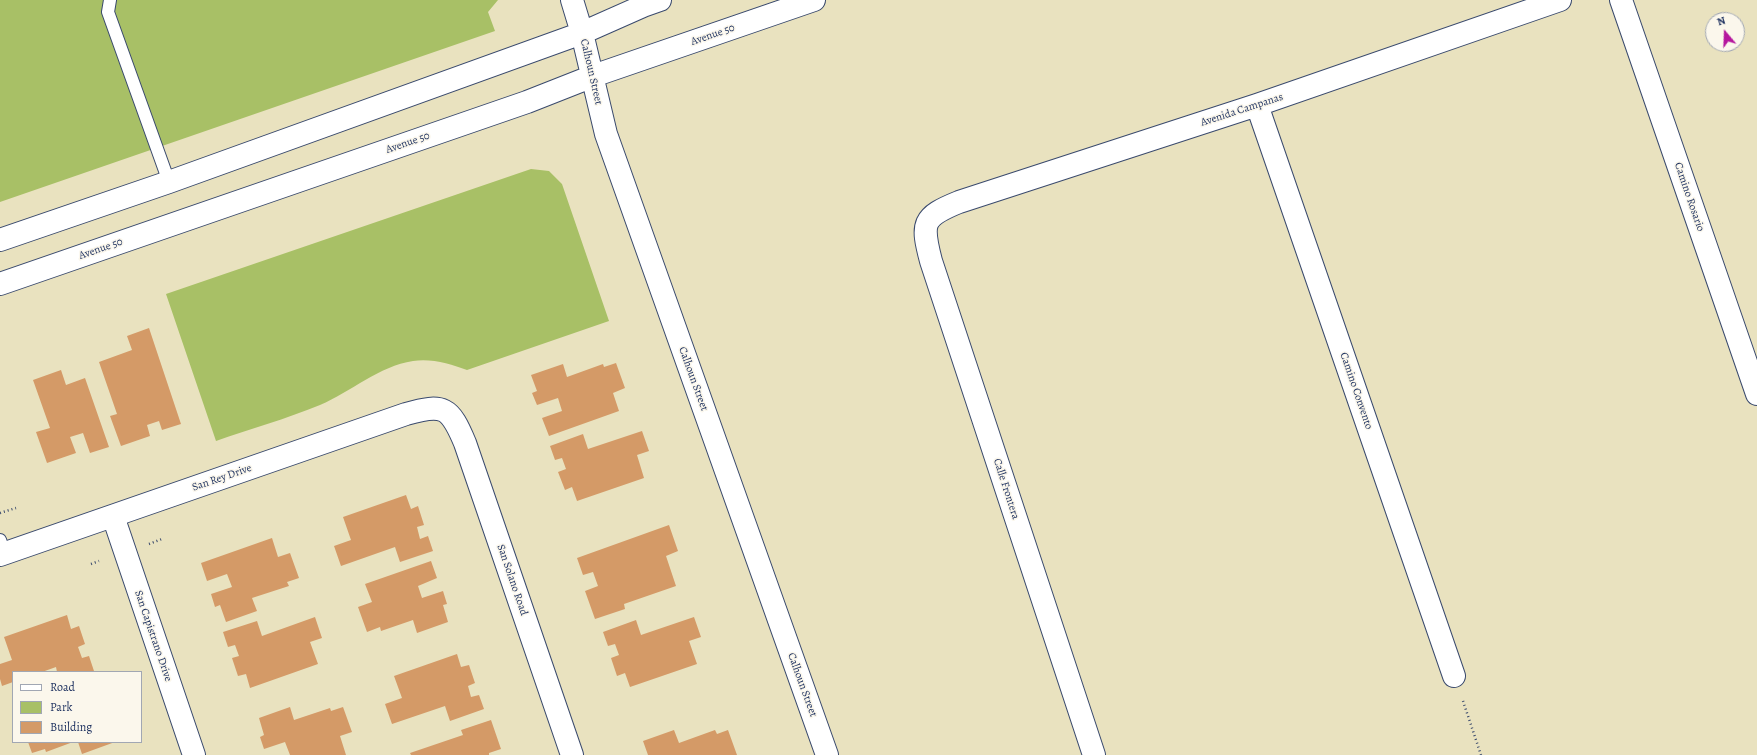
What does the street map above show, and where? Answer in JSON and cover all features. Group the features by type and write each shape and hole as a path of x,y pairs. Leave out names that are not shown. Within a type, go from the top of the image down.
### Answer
{"street":[{"name":"Calhoun Street","path":"572,0 582,34 606,134 827,755"},
{"path":"0,240 169,182 582,34 643,6 660,0"},
{"name":"Avenue 50","path":"0,284 527,102 592,76 814,0"},
{"name":"Avenida Campanas","path":"926,223 938,211 959,202 1258,105 1560,0"},
{"name":"Camino Rosario","path":"1621,0 1757,394"},
{"name":"Camino Convento","path":"1258,105 1454,676"},
{"name":"Calle Frontera","path":"926,223 925,239 931,261 1094,755"},
{"name":"San Rey Drive","path":"2,549 113,516 406,414 428,408 445,410"},
{"name":"San Solano Road","path":"445,410 456,422 465,443 572,755"},
{"name":"San Capistrano Drive","path":"113,516 194,755"}],"lane":[{"path":"110,0 108,12 169,182"}],"path":[{"path":"0,513 16,508"},
{"path":"1454,676 1481,755"}],"green space":[{"path":"0,0 498,0 488,12 495,31 0,202"},
{"path":"531,169 549,171 562,184 609,321 467,370 448,364 427,360 401,364 388,368 332,400 320,405 216,441 166,294"}],"building":[{"path":"149,328 181,424 162,430 159,421 147,425 150,436 121,446 110,416 117,414 99,362 132,350 127,336"},
{"path":"616,363 625,388 613,393 619,411 549,436 542,418 562,411 558,398 537,405 532,393 537,391 531,375 563,364 567,377 603,364 604,367"},
{"path":"61,370 66,385 85,378 109,447 90,453 83,433 70,437 76,453 47,463 36,432 50,428 33,380"},
{"path":"642,431 649,451 637,455 644,478 577,501 572,487 565,490 558,472 566,469 562,458 555,460 550,446 583,434 588,449"},
{"path":"406,495 411,509 418,506 424,525 417,527 420,539 428,536 433,551 400,562 395,547 341,566 334,546 351,540 343,517"},
{"path":"669,525 678,551 666,556 676,586 624,604 625,609 595,619 585,591 598,586 593,572 583,575 577,558"},
{"path":"272,538 278,557 290,553 299,578 287,582 289,586 252,598 257,611 226,622 220,605 215,607 211,594 232,587 227,574 207,581 201,563"},
{"path":"431,561 437,578 418,586 422,598 443,591 447,604 443,605 448,622 417,633 413,620 381,631 380,627 367,632 358,607 372,602 365,584"},
{"path":"67,615 71,629 79,626 85,644 78,647 82,658 89,656 94,671 57,671 56,667 45,671 12,671 12,682 2,686 0,679 0,664 12,660 4,637"},
{"path":"315,617 322,638 310,642 318,664 250,688 246,674 238,676 232,658 239,656 235,645 228,647 223,632 257,621 262,636"},
{"path":"694,617 701,637 689,641 697,664 630,687 625,673 617,676 611,658 619,655 615,644 608,646 603,632 636,620 641,635"},
{"path":"457,654 461,667 469,665 475,683 468,686 471,697 479,695 484,709 450,721 445,706 392,724 385,704 402,698 394,676"},
{"path":"290,707 294,720 330,708 331,711 343,707 352,732 340,736 346,755 290,755 285,742 264,749 260,737 264,735 259,718"},
{"path":"491,720 501,749 489,753 489,755 411,755 410,753 463,735 461,730"},
{"path":"674,730 679,743 715,730 717,734 728,730 737,755 648,755 643,741"},
{"path":"28,743 70,743 46,752 45,749 32,753"},
{"path":"78,743 112,743 82,754"}]}
